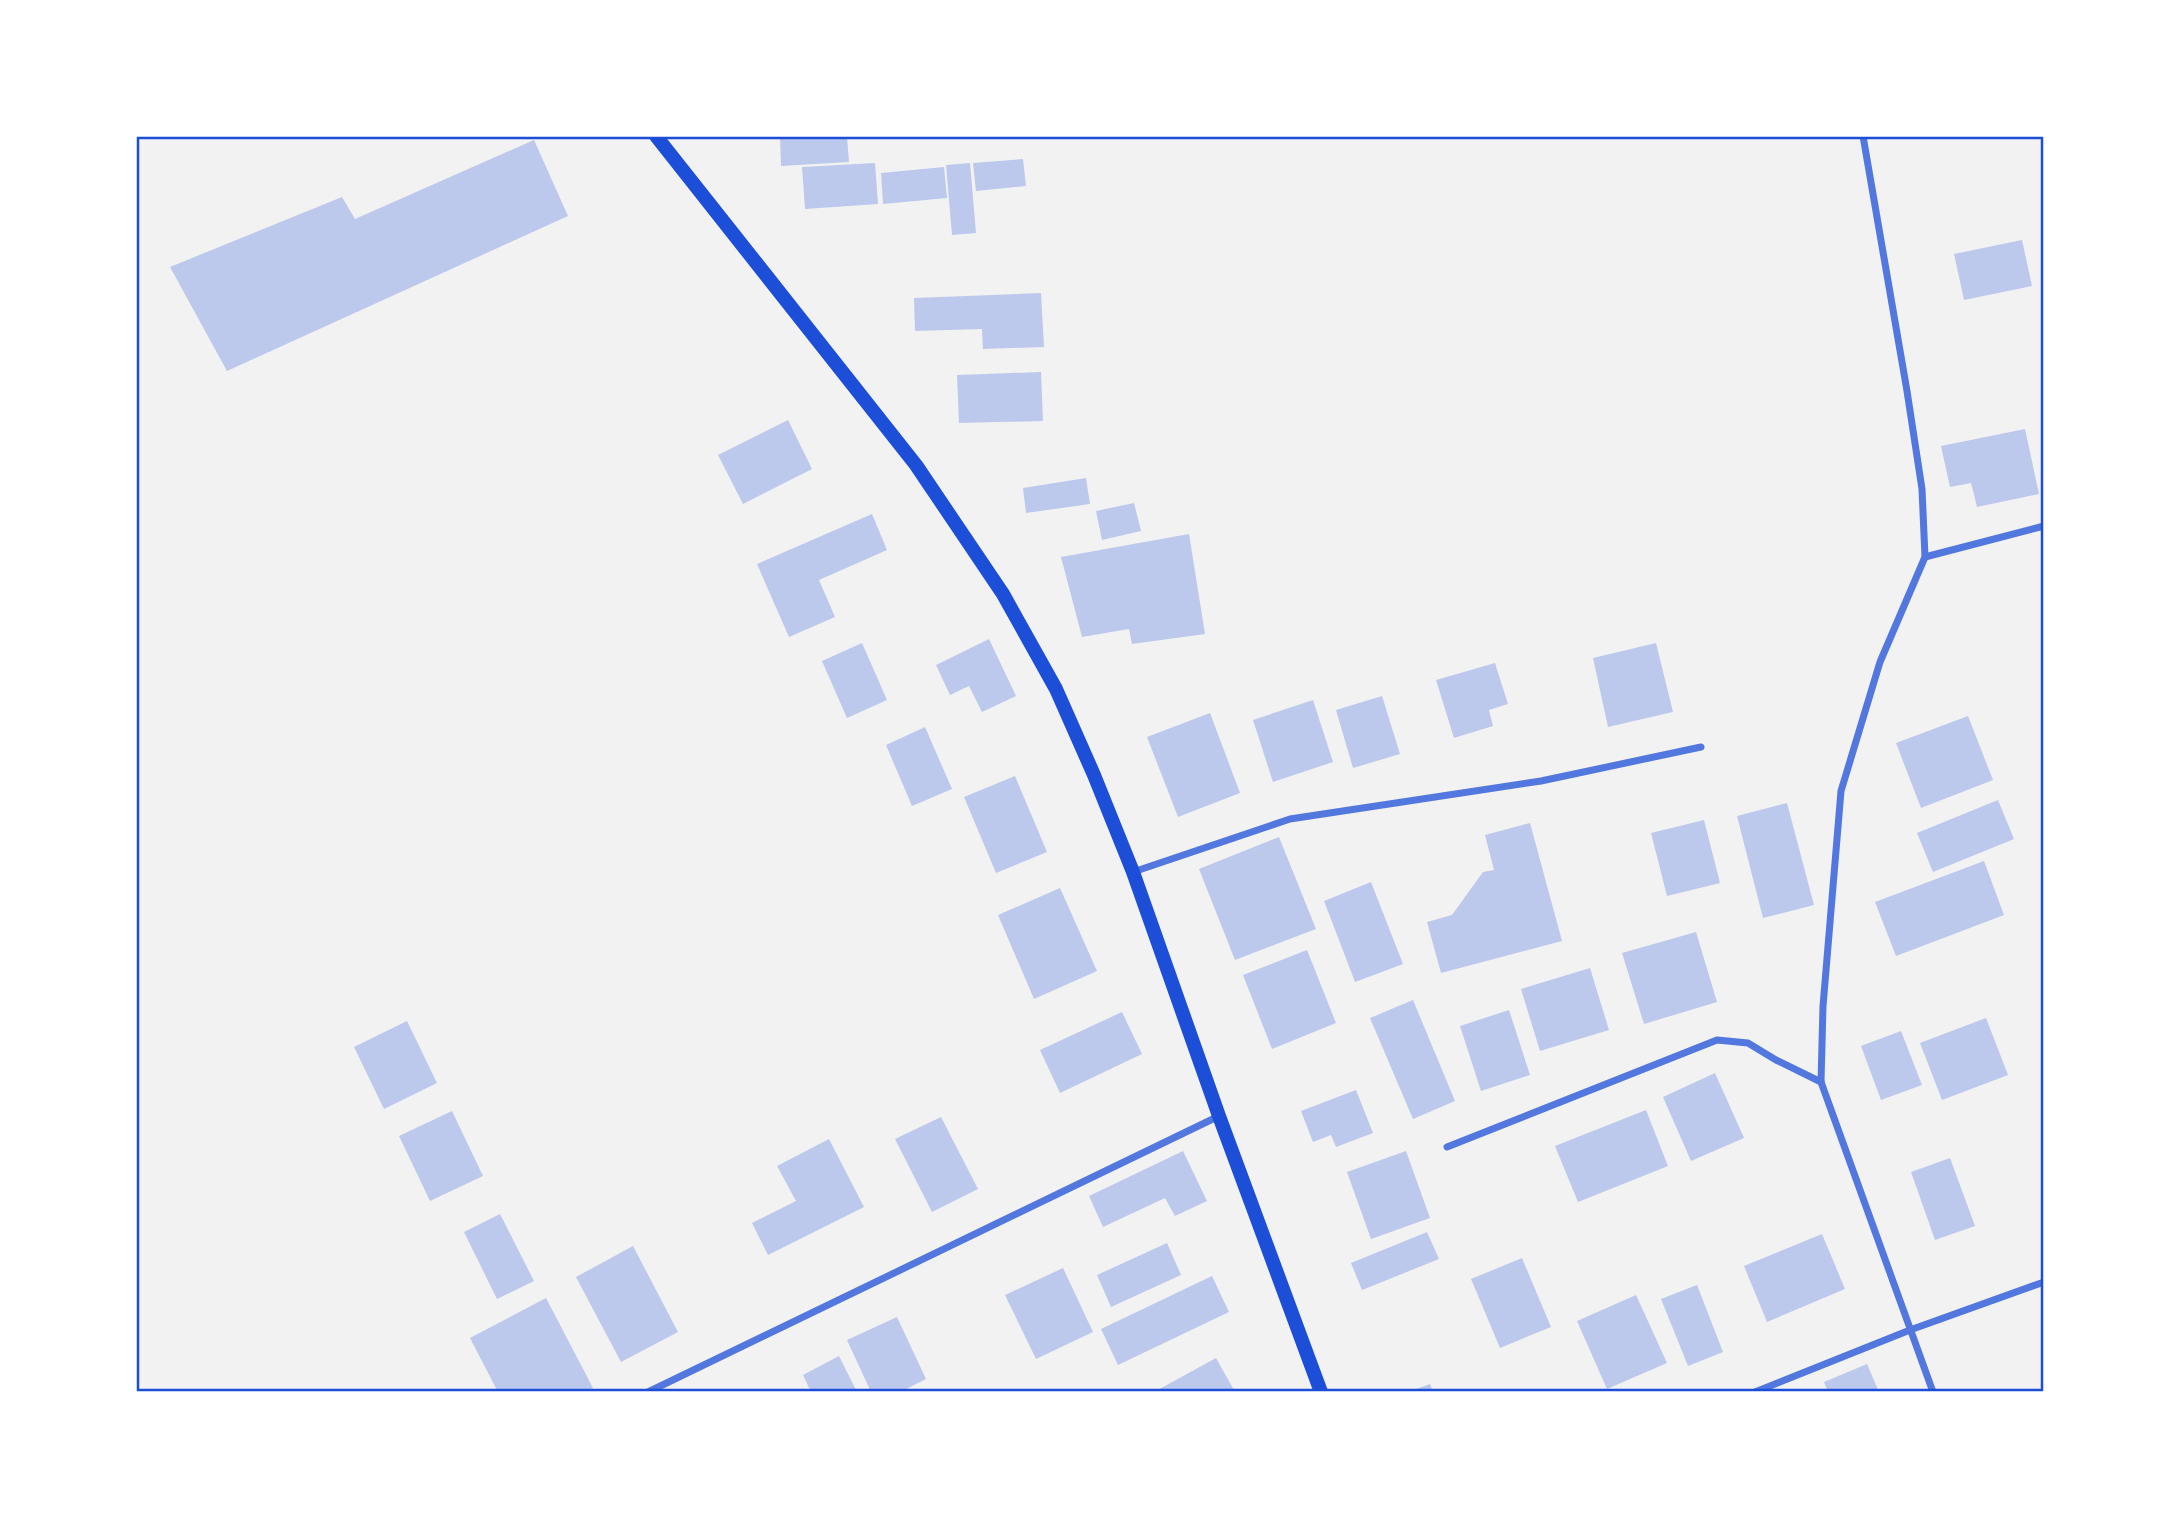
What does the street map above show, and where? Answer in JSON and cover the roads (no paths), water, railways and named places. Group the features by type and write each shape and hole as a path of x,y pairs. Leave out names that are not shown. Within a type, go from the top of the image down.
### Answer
{"main road":[{"path":"656,136 916,465 1003,594 1056,689 1133,872 1219,1116 1321,1391"}],"street":[{"path":"1863,136 1920,477 1925,557 1880,662 1841,791 1823,1006 1821,1082 1933,1391"},
{"path":"1925,557 2043,526"},
{"path":"1133,872 1290,819 1541,781 1701,747"},
{"path":"1447,1147 1717,1040 1748,1043 1821,1082"},
{"path":"648,1391 1219,1116"},
{"path":"1755,1391 2043,1282"}]}
